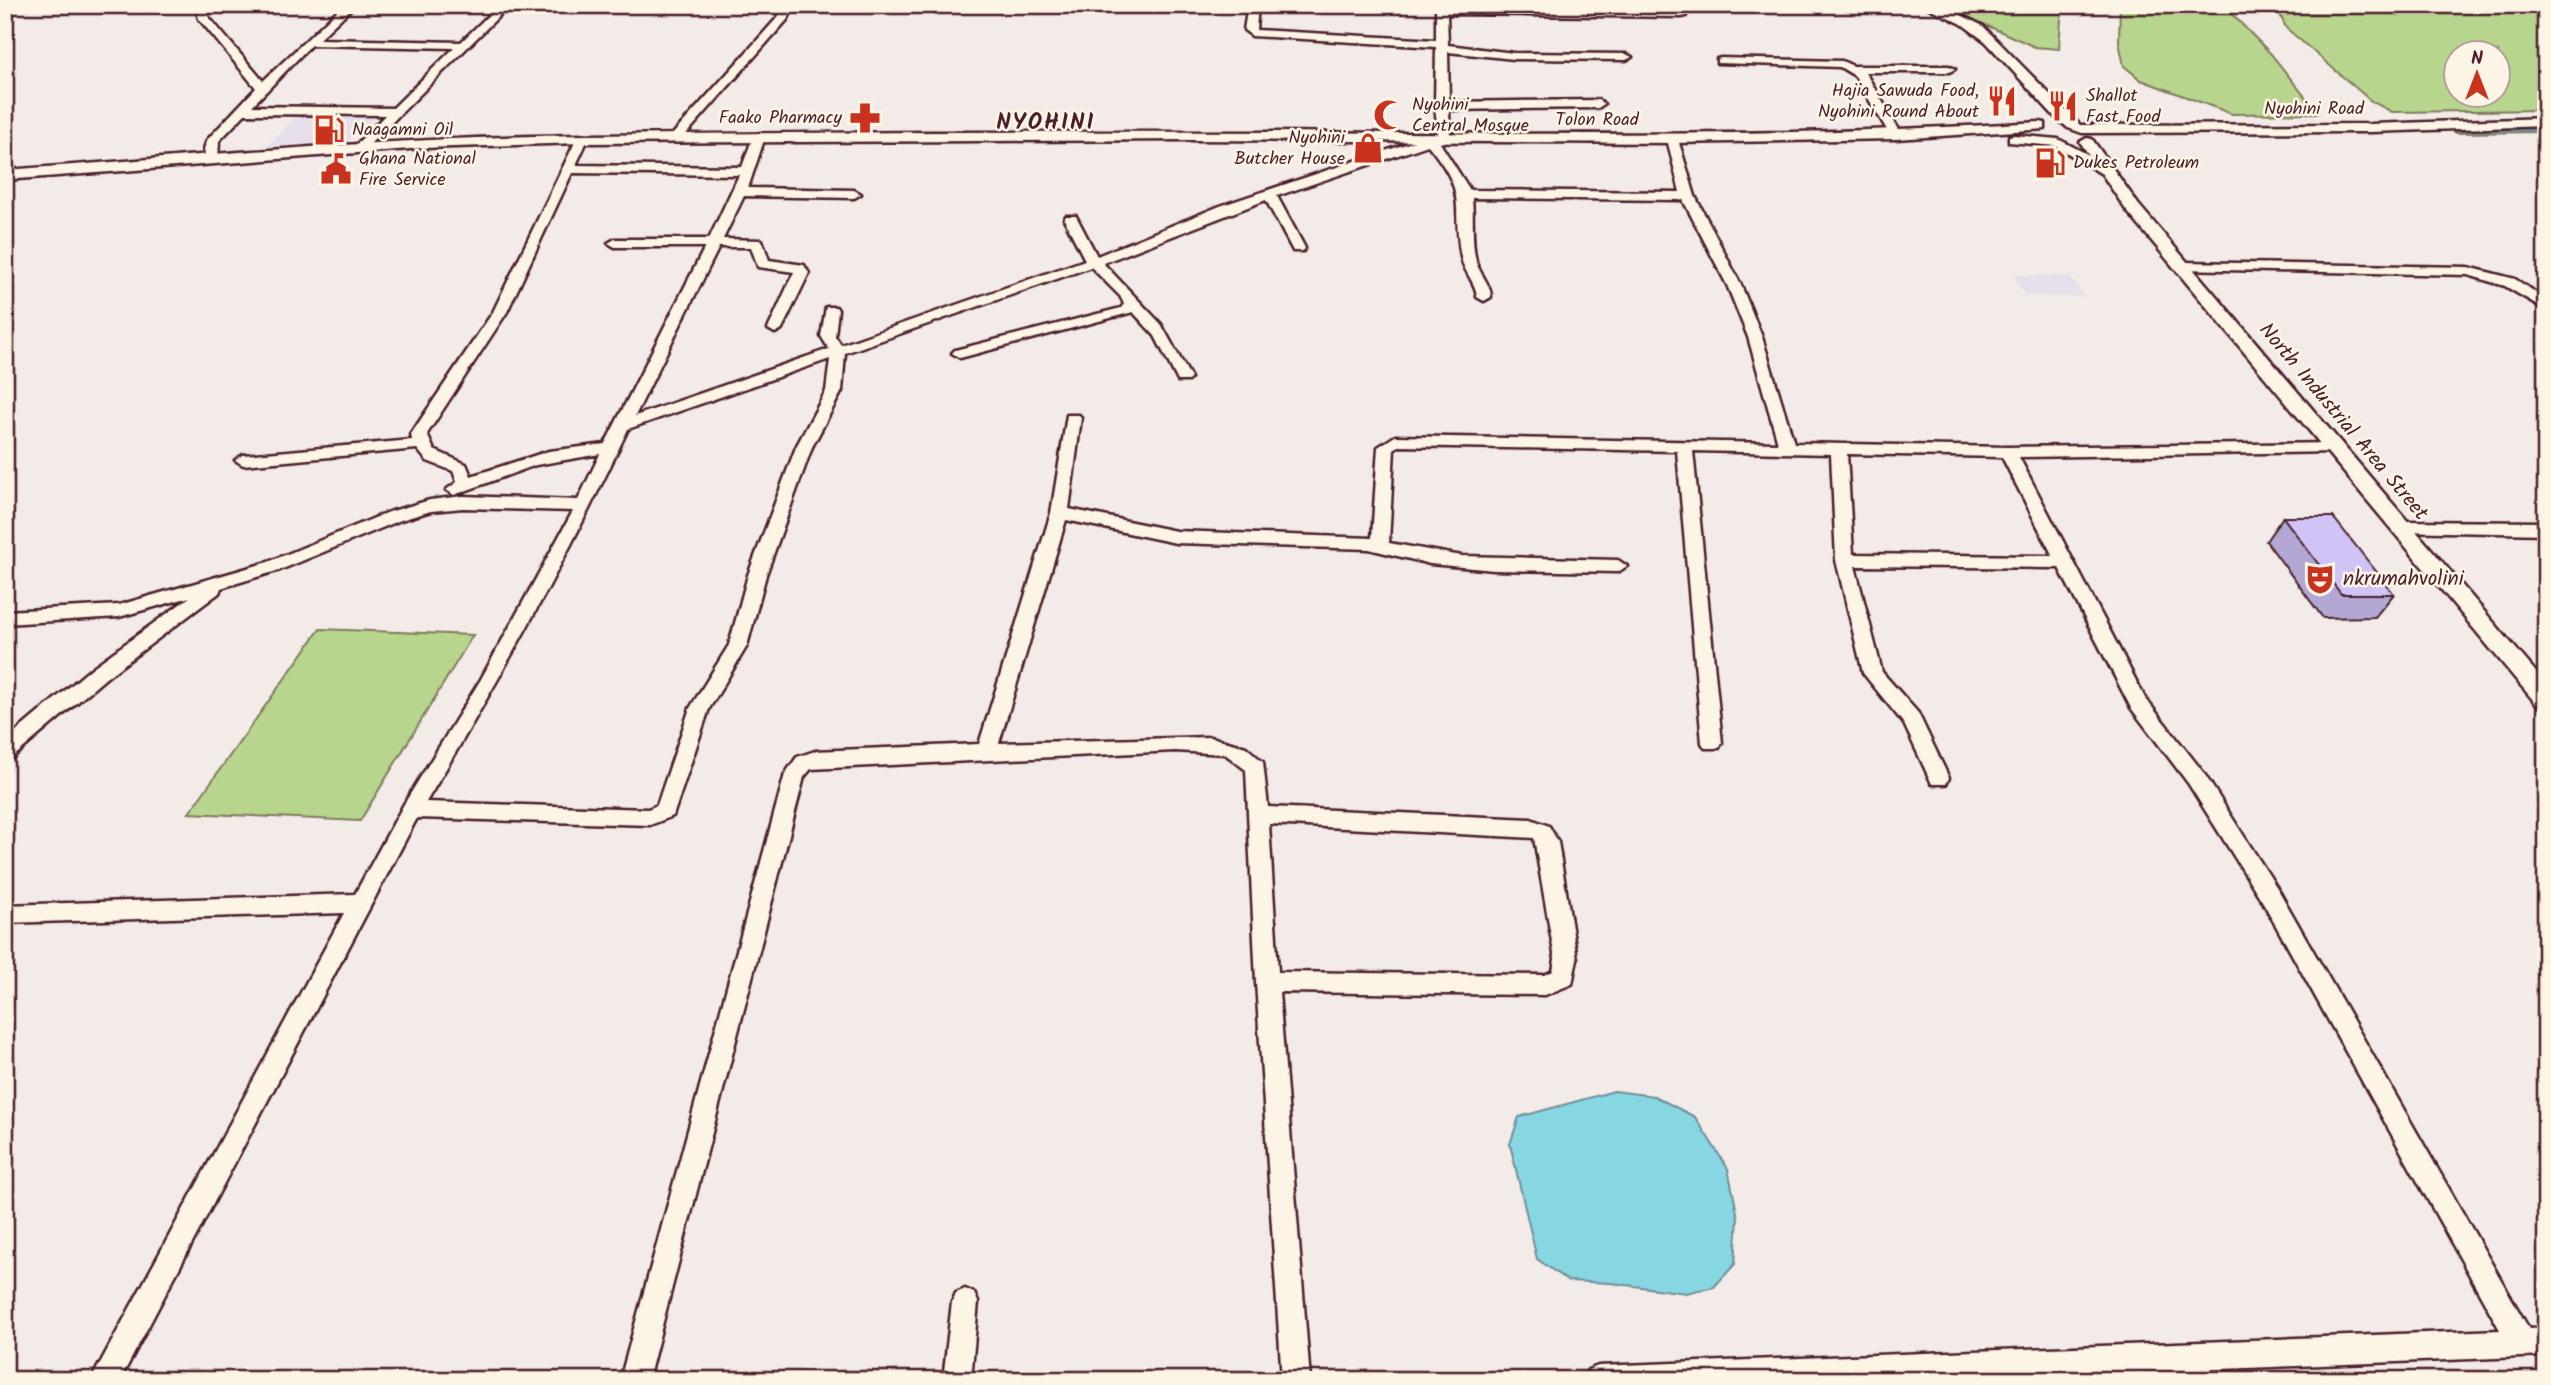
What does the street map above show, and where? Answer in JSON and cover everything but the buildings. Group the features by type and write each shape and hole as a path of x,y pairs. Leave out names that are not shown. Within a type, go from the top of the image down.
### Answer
{"main road":[{"name":"North Industrial Area Street","path":"1929,5 1966,21 1988,36 2041,97 2083,134 2132,207 2546,700"},
{"path":"2041,97 2045,112 2041,135 2058,144"},
{"name":"Nyohini Road","path":"2083,134 2546,122"},
{"path":"1896,135 2042,125 2083,134"},
{"path":"1896,135 1914,139 2008,138 2058,144 2083,134"},
{"name":"Nyohini Road","path":"2083,134 2546,135"},
{"name":"Tolon Road","path":"5,175 358,149 582,139 1256,137 1437,140 1896,135"},
{"name":"North Industrial Area Street","path":"2058,144 2107,173"}],"street":[{"path":"200,5 203,17 262,88"},
{"path":"212,160 212,143 308,42 350,5"},
{"path":"358,149 505,5"},
{"path":"676,138 783,18 790,5"},
{"path":"1253,5 1250,30 1252,33 1441,46 1514,55 1626,57"},
{"path":"1484,297 1484,290 1475,282 1467,264 1465,194 1437,140 1441,106 1441,8 1682,14"},
{"path":"308,42 465,45"},
{"path":"1721,61 1830,62 1852,69 1860,74 1896,135"},
{"path":"1852,69 1948,69"},
{"path":"1441,106 1598,104"},
{"path":"242,110 398,112"},
{"path":"105,1380 411,810 488,683 584,506 740,192 760,137"},
{"path":"466,485 460,468 431,458 421,444 419,434 500,312 582,139"},
{"path":"1673,139 1688,196 1734,285 1755,337 1788,450"},
{"path":"622,426 1093,261 1270,194 1437,140"},
{"path":"570,169 749,171"},
{"path":"740,192 854,194"},
{"path":"1270,194 1298,248"},
{"path":"1465,194 1688,196"},
{"path":"1071,219 1093,261 1127,294 1130,304 1143,311 1168,343 1183,378"},
{"path":"615,243 757,243 762,264 799,268 802,273 775,329"},
{"path":"2183,266 2468,271 2507,280 2524,288 2544,303"},
{"path":"960,353 1126,311 1130,304"},
{"path":"411,810 650,817 666,810 700,708 738,646 757,575 804,447 834,391 838,352 828,336 831,310"},
{"path":"986,752 1060,513 1073,418"},
{"path":"1374,545 1383,540 1386,447 1390,442 2008,452 2335,447"},
{"path":"243,460 421,444"},
{"path":"5,618 68,617 119,611 222,583 274,566 466,485 555,452 576,448 610,449"},
{"path":"1685,448 1712,743"},
{"path":"1839,450 1845,560 1872,673 1881,688 1904,708 1914,723 1939,778"},
{"path":"1598,1380 2534,1343 2237,841 2160,729 2138,703 2008,452"},
{"path":"395,516 430,506 463,502 584,506"},
{"path":"1060,513 1176,537 1374,545 1393,552 1494,564 1618,566"},
{"path":"2401,527 2546,528"},
{"path":"1845,560 2065,562"},
{"path":"5,752 24,740 100,672 222,583"},
{"path":"634,1380 795,774 804,764 815,759 1175,743 1227,746 1244,752 1256,768 1261,815 1267,982 1296,1380"},
{"path":"1261,815 1531,827 1542,832 1548,842 1566,959 1564,977 1545,985 1267,982"},
{"path":"5,914 363,903"},
{"path":"957,1380 965,1302"}],"shaded area":[{"path":"300,112 380,112 346,143 347,148 260,154"},
{"path":"2013,275 2070,276 2084,297 2025,296"}],"green space":[{"path":"1941,5 2062,5 2059,49 2035,47"},
{"path":"2120,5 2223,5 2271,54 2318,113 2232,114 2141,80 2124,66 2119,42"},
{"path":"2272,5 2546,5 2546,110 2392,112 2371,101 2286,28 2279,12"},
{"path":"2546,126 2546,132 2456,133 2450,128"},
{"path":"320,629 473,635 360,821 189,813"}],"water":[{"path":"1614,1091 1654,1096 1695,1117 1728,1169 1738,1217 1735,1264 1714,1287 1686,1293 1611,1283 1568,1281 1537,1259 1510,1144 1519,1117"}],"waterway":[{"path":"2454,130 2546,130"}],"place":[{"name":"Hajia Sawuda Food, Nyohini Round About","path":"2002,101"},
{"name":"Shallot Fast Food","path":"2063,106"},
{"name":"Nyohini Central Mosque","path":"1389,115"},
{"name":"Faako Pharmacy","path":"865,118"},
{"name":"Naagamni Oil","path":"329,130"},
{"name":"Nyohini Butcher House","path":"1368,148"},
{"name":"Dukes Petroleum","path":"2050,163"},
{"name":"Ghana National Fire Service","path":"336,169"},
{"name":"nkrumahvolini","path":"2320,579"}],"district":[{"name":"NYOHINI","path":"1046,123"}]}
